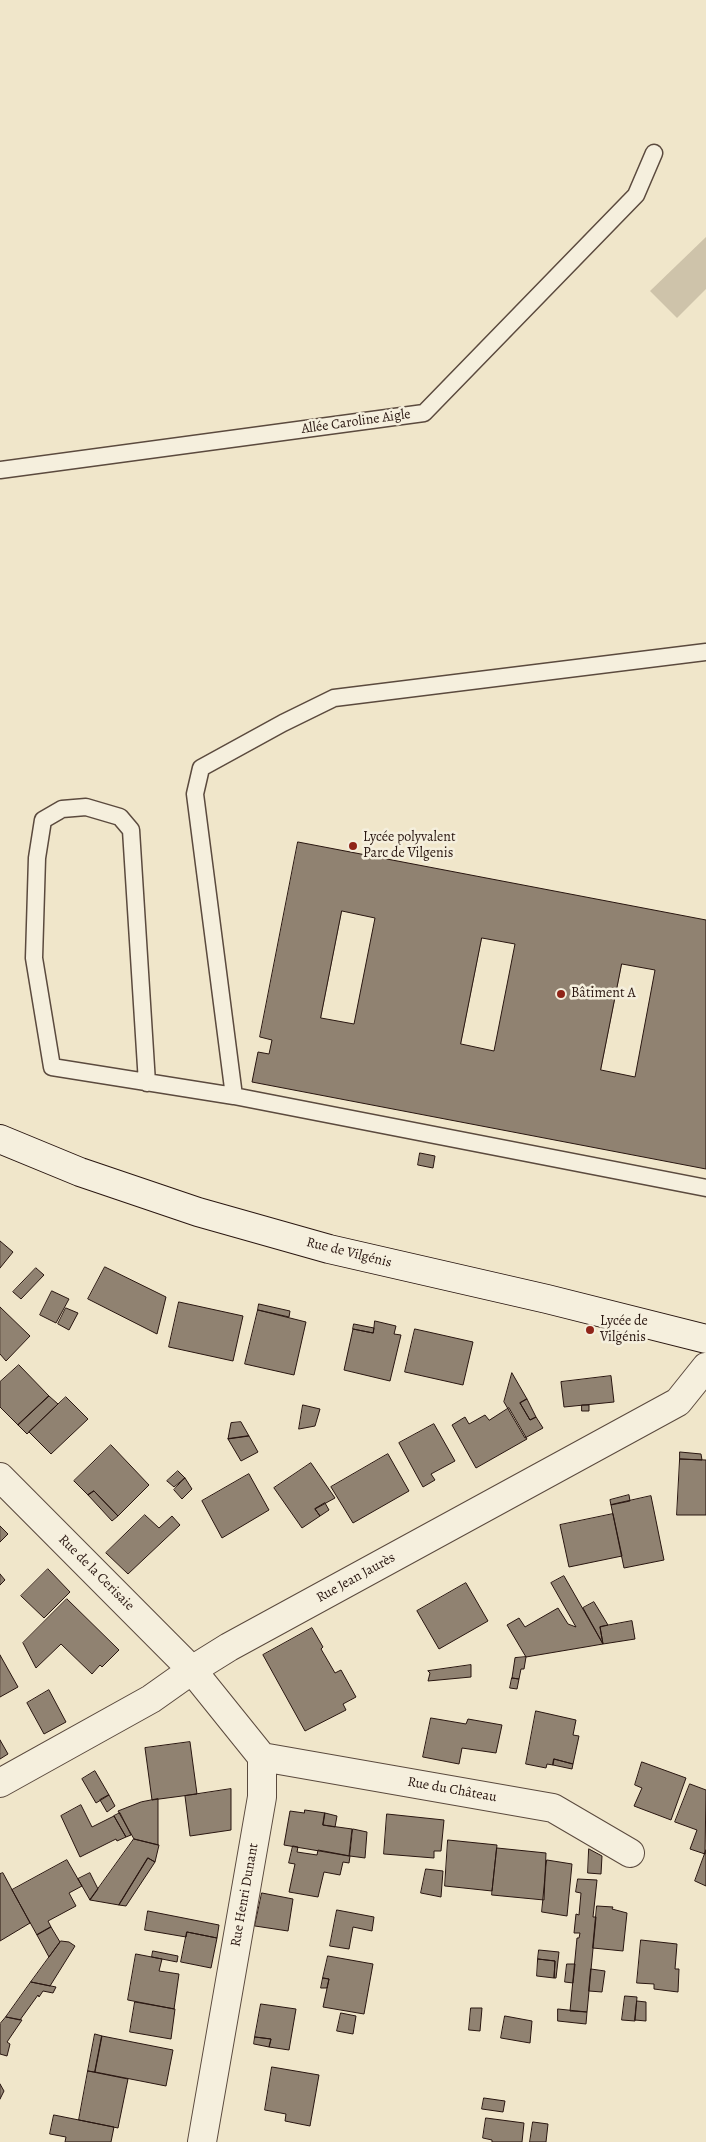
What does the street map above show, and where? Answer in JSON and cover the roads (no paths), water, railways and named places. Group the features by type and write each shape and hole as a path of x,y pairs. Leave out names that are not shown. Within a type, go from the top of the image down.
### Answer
{"street":[{"name":"Rue de Vilgénis","path":"0,1139 89,1175 198,1212 320,1246 706,1339"},
{"name":"Rue Jean Jaurès","path":"0,1783 151,1700 192,1670 678,1402 706,1367"},
{"name":"Rue de la Cerisaie","path":"0,1477 192,1670"},
{"path":"192,1670 262,1757"},
{"name":"Rue du Château","path":"262,1757 554,1808 630,1853"},
{"name":"Rue Henri Dunant","path":"202,2142 262,1797 262,1757"}],"lane":[{"name":"Allée Caroline Aigle","path":"0,470 424,413 636,195 654,153"},
{"path":"234,1096 195,794 201,768 283,723 334,698 706,652"},
{"path":"148,1083 132,830 120,817 86,808 62,809 43,820 37,858 34,958 52,1067 148,1083 234,1096 706,1188"}],"place":[{"name":"Lycée polyvalent Parc de Vilgenis","path":"353,846"},
{"name":"Bâtiment A","path":"561,994"},
{"name":"Lycée de Vilgénis","path":"590,1330"}]}
